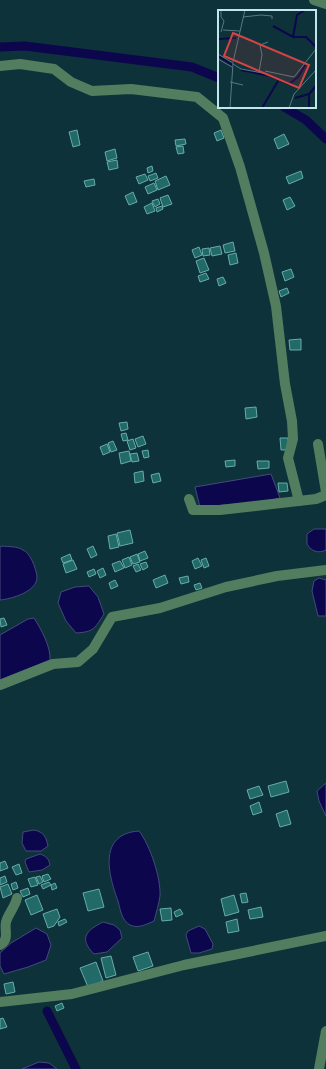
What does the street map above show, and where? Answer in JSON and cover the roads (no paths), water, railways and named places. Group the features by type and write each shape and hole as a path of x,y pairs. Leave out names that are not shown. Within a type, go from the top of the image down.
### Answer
{"street":[{"path":"314,0 326,4"},
{"path":"0,66 20,64 54,69 71,82 92,91 131,89 197,97 223,118 242,174 264,253 276,306 293,439 288,458 300,500"},
{"path":"318,444 326,492"},
{"path":"190,499 193,510 220,510 316,499 326,495"},
{"path":"0,685 53,664 78,662 93,649 112,617 160,608 226,587 276,576 326,570"},
{"path":"0,945 4,943 7,936 6,923 15,908 18,898"},
{"path":"0,1002 72,994 184,965 326,936"},
{"path":"319,1069 326,1031"}],"waterway":[{"path":"0,47 25,46 192,67 218,78"},
{"path":"286,108 306,120 326,139"},
{"path":"47,1011 76,1069"}]}
